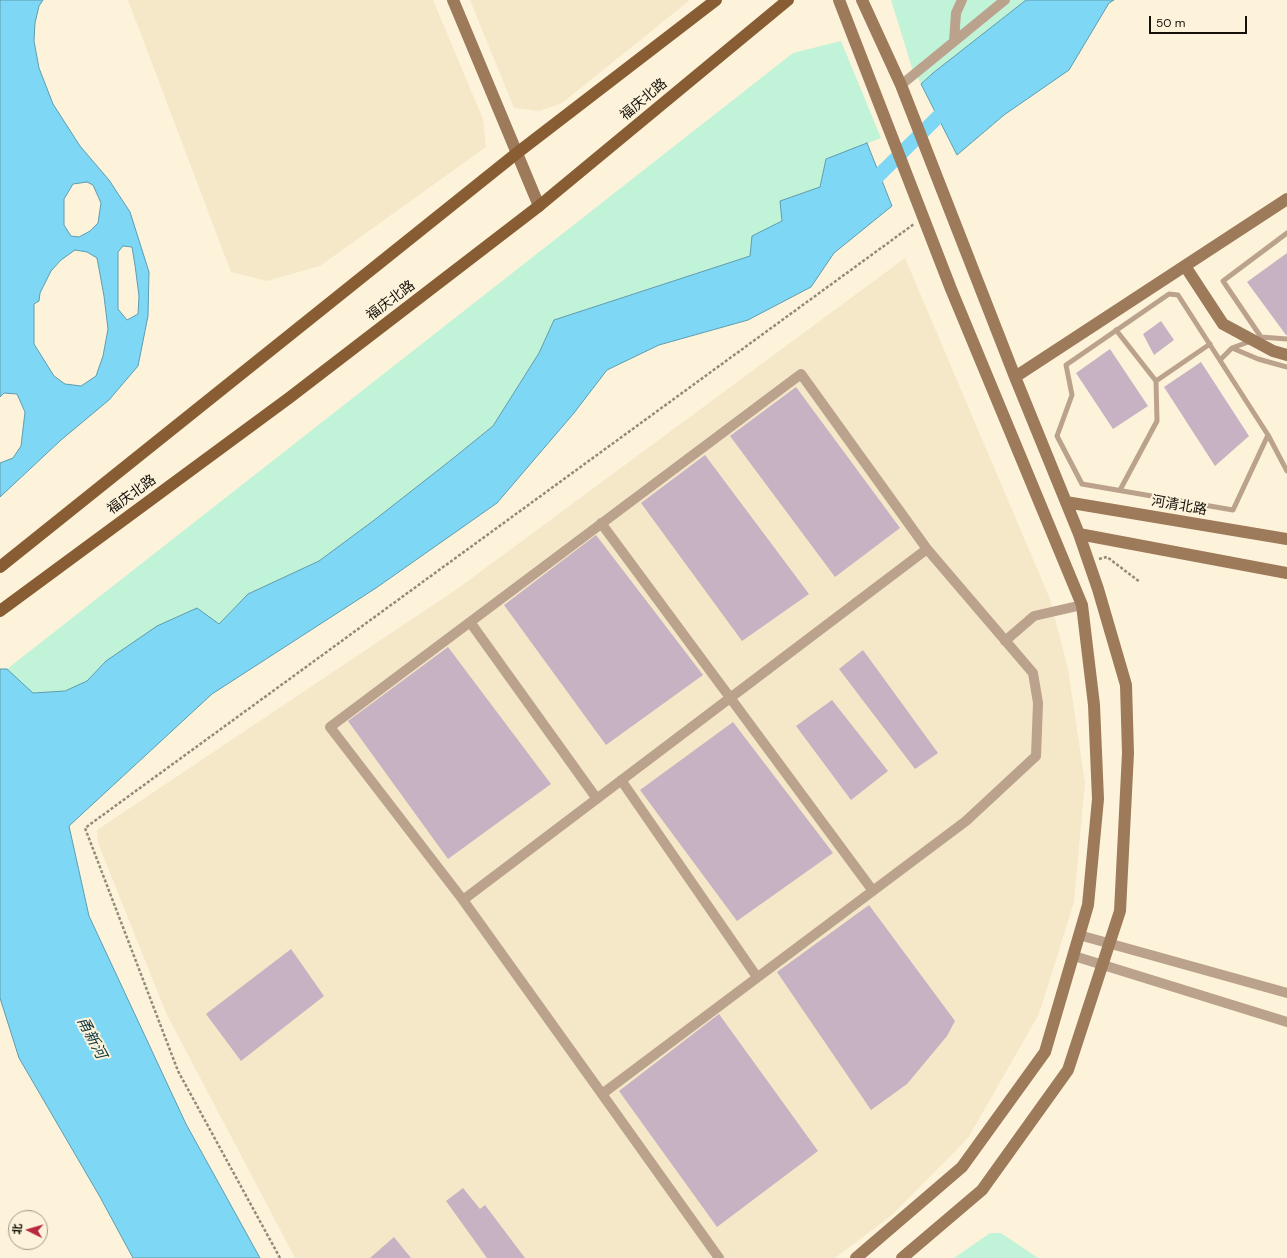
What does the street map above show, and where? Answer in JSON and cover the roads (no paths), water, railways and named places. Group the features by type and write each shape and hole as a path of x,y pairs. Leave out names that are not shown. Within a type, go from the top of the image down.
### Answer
{"main road":[{"path":"453,0 539,206"},
{"name":"福庆北路","path":"0,567 517,153 716,0"},
{"name":"福庆北路","path":"2,609 289,398 539,206 788,0"},
{"path":"839,0 951,289 1082,605 1094,705 1098,799 1088,905 1045,1052 962,1167 856,1258"},
{"path":"862,0 901,85 1015,377 1079,534 1098,589 1126,685 1128,753 1120,911 1068,1070 982,1190 902,1258"},
{"path":"1015,377 1287,199"},
{"path":"1185,266 1223,324 1257,339 1273,351 1287,355"},
{"name":"河清北路","path":"1066,502 1287,539"},
{"path":"1079,534 1287,573"}],"street":[{"path":"954,41 956,13 962,0"},
{"path":"901,85 1004,1"},
{"path":"602,1094 966,821 1036,756 1038,703 1033,673 927,549 801,374 330,727 463,900 719,1258"},
{"path":"601,523 873,891"},
{"path":"463,900 927,549"},
{"path":"1005,641 1034,616 1082,605"},
{"path":"470,622 597,799"},
{"path":"621,780 757,977"},
{"path":"1079,935 1287,993"},
{"path":"1074,956 1287,1022"}],"lane":[{"path":"1257,339 1223,281 1287,233"},
{"path":"1268,435 1233,510 1082,484 1057,436 1072,395 1066,365 1170,294 1178,295 1268,435 1287,471"},
{"path":"1116,330 1156,381 1157,421 1120,490"},
{"path":"1220,360 1232,348 1257,339 1287,339"},
{"path":"1156,381 1210,344"},
{"path":"1232,348 1258,359 1287,367"}],"water":[{"path":"0,0 43,0 39,6 35,23 34,41 39,68 53,104 80,146 109,180 130,212 149,272 148,316 138,366 109,400 61,440 0,497 0,463 13,458 21,446 25,412 17,394 4,393 0,397","holes":["87,182 93,185 101,203 98,223 90,231 79,237 71,236 64,225 64,199 73,184","123,246 132,247 135,265 139,296 138,314 127,320 118,309 118,252","75,250 87,252 97,258 104,296 108,329 103,356 96,376 81,386 65,384 54,376 34,344 34,304 39,301 40,293 51,271 61,260"]},
{"path":"1026,0 1114,0 1109,3 1069,70 1004,115 957,155 921,84"},
{"name":"甬新河","path":"867,143 892,206 834,253 811,287 748,320 659,345 607,370 574,413 497,503 376,588 212,694 69,826 89,916 186,1124 260,1258 133,1258 100,1197 19,1058 0,998 0,669 7,669 33,693 65,691 87,681 106,661 157,626 197,608 219,624 248,594 319,561 377,518 493,426 539,353 554,320 750,256 752,236 782,221 780,201 820,187 826,159"}],"waterway":[{"path":"866,188 951,104"}]}
